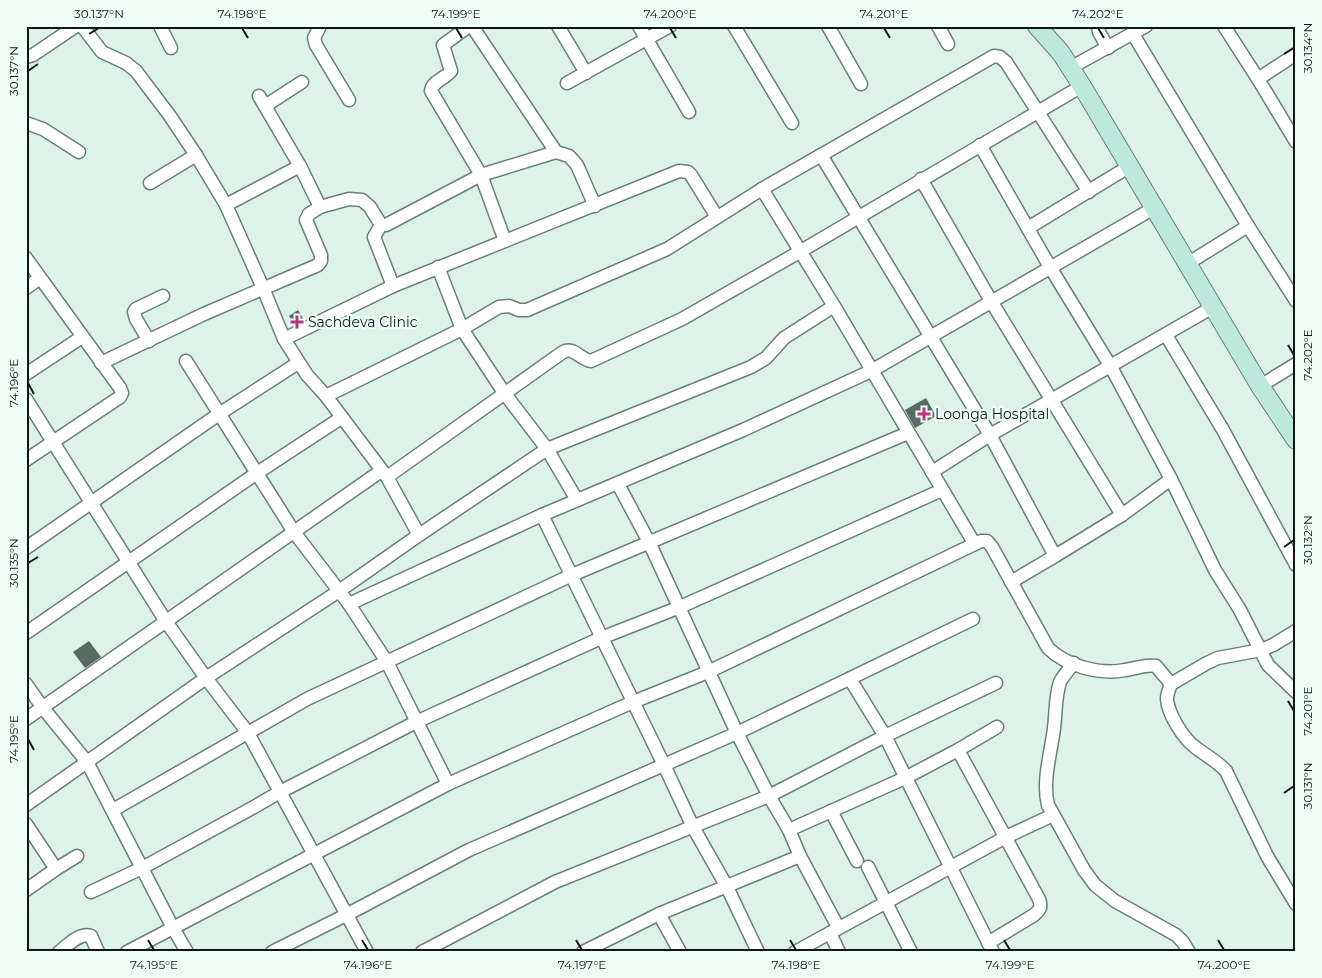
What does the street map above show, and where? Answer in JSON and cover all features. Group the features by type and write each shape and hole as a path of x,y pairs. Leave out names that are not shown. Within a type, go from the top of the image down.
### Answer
{"main road":[{"path":"1038,26 1052,41 1082,86 1260,386 1296,440"}],"street":[{"path":"52,26 61,37"},
{"path":"26,56 33,55 76,26"},
{"path":"82,26 102,52 126,62 136,71 170,116 196,155 226,205 284,339 298,363 326,396 384,474 419,535"},
{"path":"160,26 170,48"},
{"path":"320,26 314,38 316,45 349,100"},
{"path":"505,241 482,174 431,92 434,84 450,71 443,45 471,26 556,152"},
{"path":"558,26 586,73"},
{"path":"639,26 689,112"},
{"path":"567,83 670,26"},
{"path":"734,26 792,123"},
{"path":"828,26 861,84"},
{"path":"938,26 948,44"},
{"path":"1098,26 1099,32 1108,48"},
{"path":"1070,68 1146,26"},
{"path":"1228,28 1296,142"},
{"path":"1133,34 1248,226 1296,301"},
{"path":"1258,79 1296,54"},
{"path":"326,396 462,329 499,307 509,306 520,310 527,310 668,249 762,189 994,56 1000,57 1006,62 1089,192"},
{"path":"302,82 262,101 300,166 320,207"},
{"path":"26,719 165,620 294,532 505,394 563,352 573,350 585,360 592,361 682,319 1082,86"},
{"path":"26,123 43,129 79,152"},
{"path":"980,145 1050,267 1111,367 1171,479 1215,570 1268,665 1296,692"},
{"path":"381,225 386,225 482,174 556,152 569,156 577,165 595,206"},
{"path":"150,183 196,155"},
{"path":"822,155 990,436 1056,556"},
{"path":"226,205 300,166"},
{"path":"1028,228 1130,166"},
{"path":"284,339 393,286 438,267 682,171 691,175 717,218"},
{"path":"921,179 991,301 1122,515"},
{"path":"762,189 834,306 974,543"},
{"path":"101,363 149,342 204,314 318,265 322,261 321,255 306,220 309,214 320,207 349,200 362,200 370,207 381,225"},
{"path":"349,604 542,515 743,430 871,370 932,337 1154,208"},
{"path":"381,225 374,237 393,286"},
{"path":"1187,264 1248,226"},
{"path":"26,258 122,393 120,397 26,460"},
{"path":"438,267 462,329 505,394 548,449 577,500"},
{"path":"26,288 40,278"},
{"path":"149,342 134,312 136,309 163,296"},
{"path":"26,806 206,678 339,592 419,535 548,449 752,367 766,358 784,338 834,306"},
{"path":"932,472 990,436 1213,307"},
{"path":"1166,334 1292,546 1296,565"},
{"path":"26,374 82,337"},
{"path":"186,361 294,532 349,604 387,662 448,784"},
{"path":"26,548 91,501 298,363"},
{"path":"1260,386 1296,364"},
{"path":"26,399 165,620 248,733 367,952"},
{"path":"26,633 257,473 341,418"},
{"path":"113,810 307,699 572,575 908,433"},
{"path":"1011,582 1122,515 1171,479"},
{"path":"618,484 650,542 737,733 769,796 789,830 834,930 839,952"},
{"path":"91,892 142,868 280,792 416,722 601,638 680,606 942,490"},
{"path":"542,515 664,765 692,827 727,887 758,952"},
{"path":"127,952 448,784 633,702 708,672 981,540 986,541 992,547 1048,648 1055,655 1074,664 1114,672 1149,665 1156,666 1171,684"},
{"path":"272,952 469,850 737,733 973,619"},
{"path":"1296,630 1273,645 1261,650 1218,658 1207,663 1171,684 1167,693 1169,708 1179,729 1192,745 1221,765 1231,778 1266,856 1296,904"},
{"path":"1074,664 1061,680 1057,693 1055,727 1046,786 1046,796 1053,815 1089,878 1095,885 1115,901 1176,935 1189,952"},
{"path":"850,679 885,736 991,947 1034,916 1041,906 1039,899 958,750"},
{"path":"422,952 555,882 769,796 885,736 996,683"},
{"path":"26,684 87,762 187,952"},
{"path":"789,830 905,778 997,727"},
{"path":"831,811 863,864 911,952"},
{"path":"794,952 1006,837 1053,815"},
{"path":"26,824 56,868"},
{"path":"26,890 76,856"},
{"path":"583,952 659,914 800,856"},
{"path":"659,914 680,952"},
{"path":"59,952 86,934 91,936 98,952"},
{"path":"608,939 614,952"}],"building":[{"path":"298,310 304,320 295,325 289,316"},
{"path":"926,398 936,416 915,428 905,410"},
{"path":"89,641 101,657 85,668 73,652"}],"place":[{"name":"Sachdeva Clinic","path":"297,322"},
{"name":"Loonga Hospital","path":"924,414"}]}
